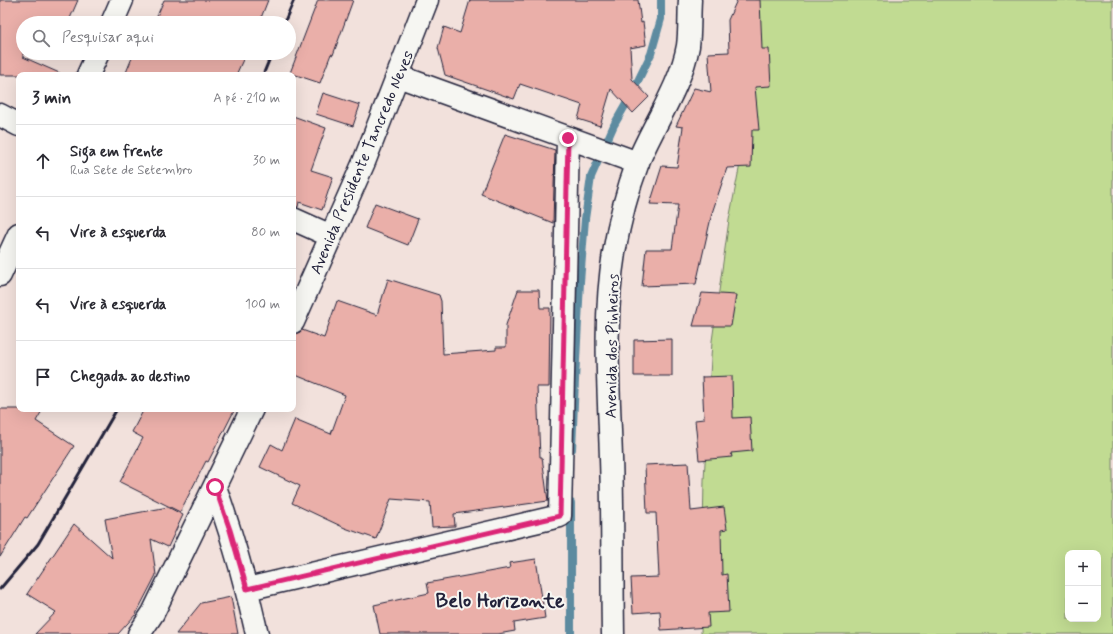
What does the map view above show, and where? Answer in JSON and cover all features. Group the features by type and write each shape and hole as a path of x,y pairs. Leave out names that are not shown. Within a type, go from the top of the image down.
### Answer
{"street":[{"path":"115,16 122,0"},
{"name":"Avenida Presidente Tancredo Neves","path":"296,315 364,162 427,0"},
{"name":"Avenida dos Pinheiros","path":"613,634 613,509 609,410 608,306 614,255 631,160 681,71 688,46 690,0"},
{"path":"89,72 95,60"},
{"path":"398,76 631,160"},
{"path":"0,115 16,123"},
{"path":"247,589 560,516 578,142"},
{"path":"296,220 330,236"},
{"path":"0,275 16,240"},
{"path":"140,634 153,613 251,412"},
{"path":"215,487 230,530 247,589 257,634"}],"green space":[{"path":"755,0 1113,0 1113,634 701,634 704,480 712,341 729,220 751,108"}],"building":[{"path":"0,0 78,0 71,16 16,16 16,60 30,60 57,72 16,72 16,75 0,75"},
{"path":"164,0 268,0 262,16 157,16"},
{"path":"318,0 353,0 333,55 331,54 320,83 296,75 296,72 290,72"},
{"path":"470,0 638,0 646,45 630,48 632,79 649,97 633,113 611,89 600,126 578,119 582,105 520,84 514,99 445,75 438,48 444,27 460,33"},
{"path":"737,0 760,0 762,49 769,49 771,86 755,87 759,130 752,130 751,167 727,168 712,213 696,284 642,286 646,249 672,249 678,205 650,204 662,166 677,167 683,127 676,126 694,88 711,92 708,53 729,52 728,20"},
{"path":"131,60 243,60 237,72 126,72"},
{"path":"323,93 360,105 353,126 316,114"},
{"path":"296,117 326,128 311,170 333,177 322,210 299,202 298,207 296,207"},
{"path":"505,134 555,150 553,223 481,194"},
{"path":"375,203 418,219 408,245 365,228"},
{"path":"388,279 439,295 441,301 443,354 496,350 496,347 506,347 506,325 518,290 539,290 540,308 550,308 549,387 537,387 540,457 542,457 548,501 454,514 455,526 432,527 430,502 391,499 376,539 345,528 292,503 300,486 260,467 271,444 282,450 295,419 331,434 345,395 296,375 296,333 302,330 324,338 337,301 377,315"},
{"path":"702,293 736,295 731,326 693,326"},
{"path":"672,339 672,376 634,376 634,340"},
{"path":"732,376 733,418 750,417 752,451 731,453 732,457 699,460 695,420 704,419 702,377"},
{"path":"0,409 16,409 16,412 41,412 36,421 74,446 27,518 25,517 0,557"},
{"path":"142,412 233,412 180,512 120,482 143,438 132,432"},
{"path":"688,463 691,511 724,507 727,529 721,530 722,575 727,574 729,612 708,613 709,627 661,630 660,611 633,613 631,578 659,577 656,513 647,513 645,465"},
{"path":"168,507 183,515 168,547 151,539 156,575 136,614 118,634 35,634 56,612 27,594 74,524 112,558 105,519"},
{"path":"536,559 545,618 514,623 515,631 498,634 380,634 374,605 429,593 427,583 510,568 509,563"},
{"path":"231,597 238,634 176,634 201,603"}],"waterway":[{"path":"572,449 580,282 585,219 591,177 614,125 630,97 651,54 661,19 661,0"},
{"path":"571,503 571,634"}],"railway":[{"path":"287,16 294,0"},
{"path":"264,72 269,60"},
{"path":"0,589 38,544 115,412"}],"district":[{"name":"Belo Horizonte","path":"500,600"}],"route":[{"path":"215,487 230,530 247,589 560,516 568,138"}]}
